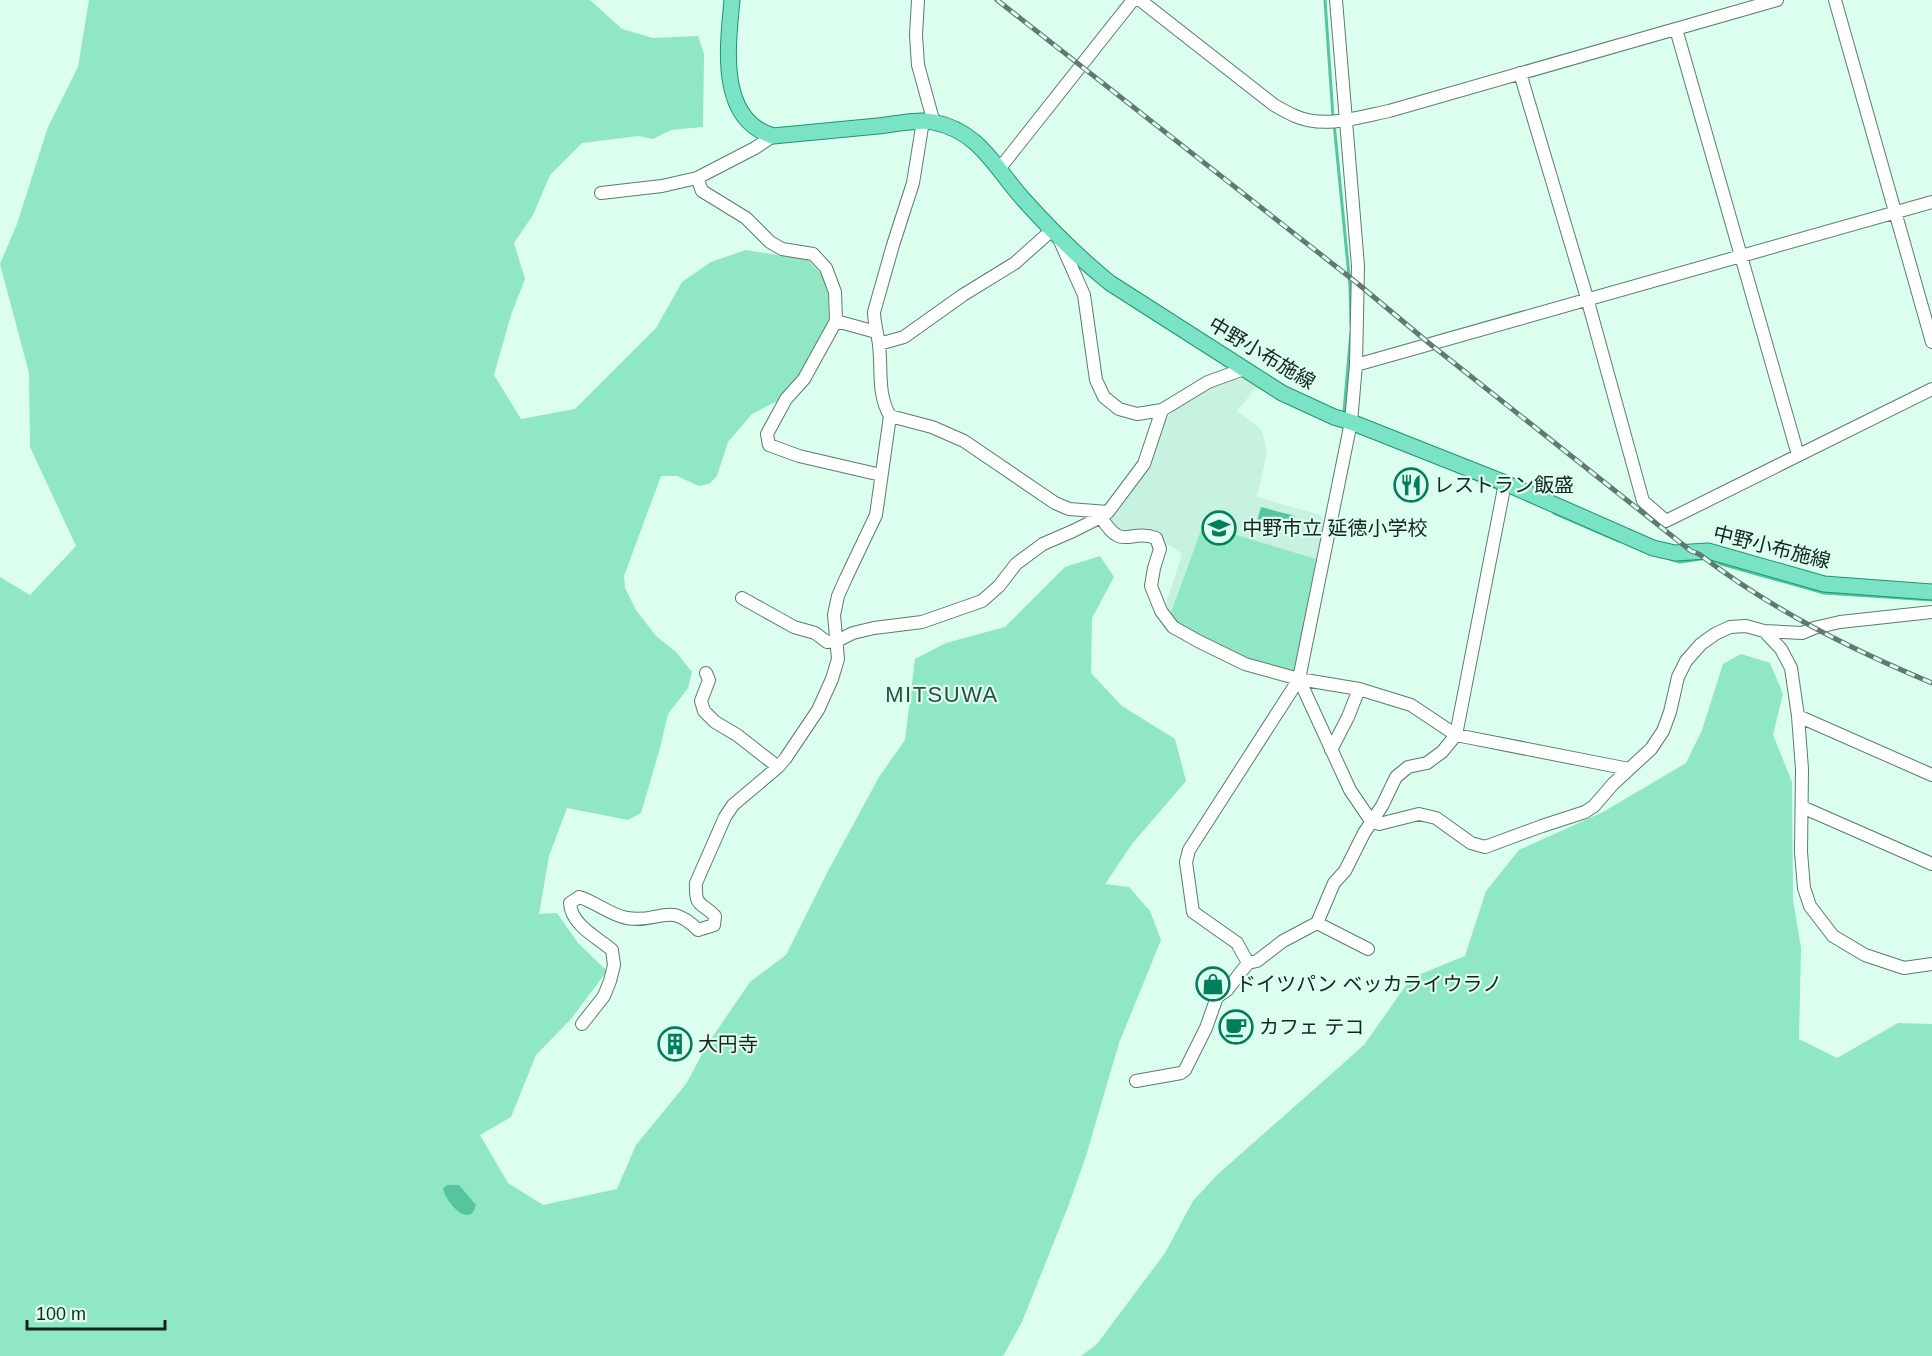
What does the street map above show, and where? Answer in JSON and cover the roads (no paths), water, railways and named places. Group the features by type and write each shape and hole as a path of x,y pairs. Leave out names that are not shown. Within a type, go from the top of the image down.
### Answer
{"main road":[{"path":"732,0 728,53 730,80 739,109 750,124 761,132 773,136"},
{"name":"中野小布施線","path":"773,136 928,122 967,135 980,145 1055,234 1110,283 1282,393 1334,417 1505,483 1653,548 1675,553 1708,551 1824,584 1932,592"}],"street":[{"path":"582,1024 604,996 615,965 612,950 576,920 570,911 570,903 579,897 625,918 638,920 677,915 698,930 714,925 715,916 699,905 696,883 725,817 733,805 778,767 818,710 832,679 838,659 834,615 838,596 876,515 890,416 884,406 874,312 913,183 928,122 918,65 916,35 918,0"},
{"path":"1000,168 1133,0"},
{"path":"1140,0 1274,105 1297,117 1320,121 1346,120 1389,111 1777,0"},
{"path":"1248,963 1237,943 1192,912 1186,862 1189,850 1299,679 1351,422 1356,365 1358,266 1336,0"},
{"path":"1835,0 1932,342"},
{"path":"1676,29 1798,455"},
{"path":"1520,74 1587,298 1643,501 1666,520 1932,389"},
{"path":"601,193 662,186 697,178 773,136"},
{"path":"697,178 702,191 746,218 770,242 782,249 813,254 826,268 835,292 836,321 804,380 786,399 767,434 769,445 799,456 881,475"},
{"path":"1356,365 1932,202"},
{"path":"836,321 878,338 904,337 1055,234 1084,295 1096,380 1104,397 1119,409 1137,414 1162,410 1208,382 1244,369"},
{"path":"742,598 794,627 815,633 827,642 837,641 853,633 874,628 922,622 982,601 999,586 1016,564 1043,544 1105,514 1144,464 1162,410"},
{"path":"890,416 932,427 964,441 1055,503 1070,509 1105,514"},
{"path":"1136,1081 1185,1070 1206,1028 1217,997 1227,990 1248,963 1257,961 1282,941 1317,923 1334,883 1346,871 1396,777 1408,768 1427,763 1442,752 1456,735 1505,483"},
{"path":"1105,514 1110,531 1118,536 1129,538 1144,534 1156,538 1160,549 1151,586 1161,611 1173,627 1245,664 1299,679 1359,688 1411,705 1456,735 1629,769"},
{"path":"1299,679 1350,790 1371,821 1379,824 1419,814 1436,818 1471,843 1485,848 1585,812 1594,806 1613,784 1652,749 1663,731 1678,677 1686,661 1701,644 1715,634 1730,627 1746,626 1764,632 1802,633 1840,622 1932,612"},
{"path":"1764,632 1781,649 1791,668 1803,769 1801,852 1804,888 1810,906 1833,936 1881,962 1905,968 1932,964"},
{"path":"706,673 709,680 701,701 704,711 715,722 737,735 778,767"},
{"path":"1331,750 1348,717 1359,688"},
{"path":"1798,717 1932,775"},
{"path":"1802,807 1932,864"},
{"path":"1317,923 1368,949"}],"waterway":[{"path":"1325,0 1333,117"},
{"path":"1334,123 1350,286 1351,326"},
{"path":"1344,411 1351,332"},
{"path":"1470,477 1499,489"},
{"path":"1554,513 1619,541"},
{"path":"1670,559 1680,562 1708,558"},
{"path":"1714,560 1721,564 1824,593 1932,600"}],"railway":[{"path":"997,0 1357,283 1430,344 1691,551 1811,626 1870,656 1932,683"}],"place":[{"name":"レストラン飯盛","path":"1411,485"},
{"name":"中野市立 延徳小学校","path":"1219,528"},
{"name":"ドイツパン ベッカライウラノ","path":"1213,984"},
{"name":"カフェ テコ","path":"1236,1027"},
{"name":"大円寺","path":"675,1044"}],"district":[{"name":"MITSUWA","path":"942,694"}]}
